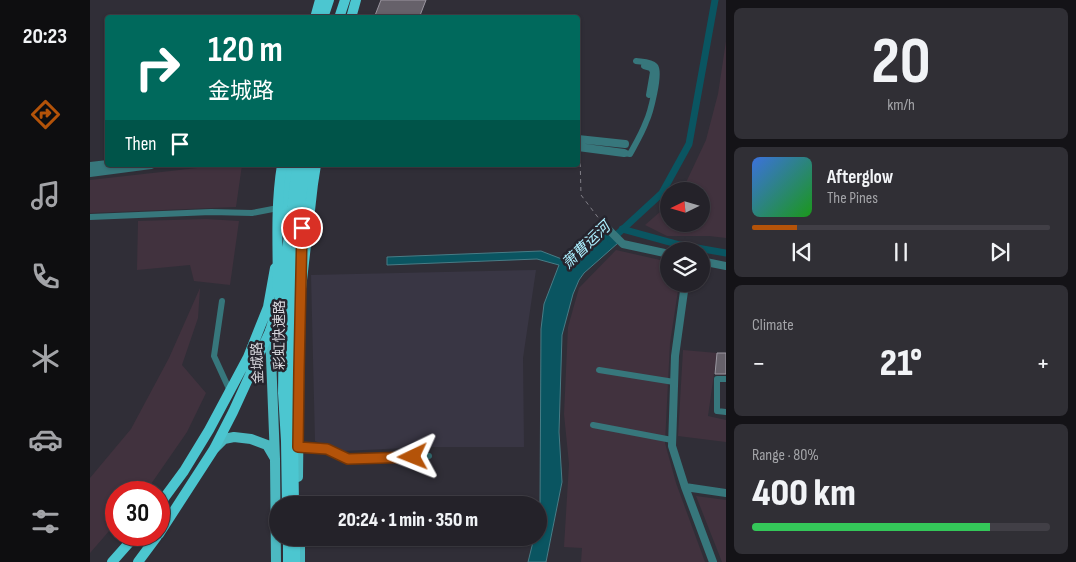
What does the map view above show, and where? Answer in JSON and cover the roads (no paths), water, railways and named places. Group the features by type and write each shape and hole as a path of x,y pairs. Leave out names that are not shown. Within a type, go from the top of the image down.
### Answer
{"highway":[{"path":"316,15 320,0"},
{"path":"325,15 329,0"},
{"path":"330,15 335,0"},
{"path":"340,15 345,0"},
{"path":"346,15 350,0"},
{"path":"352,15 356,0"},
{"path":"282,167 278,208 278,329 283,393"},
{"name":"金城路","path":"268,307 278,248 288,167"},
{"name":"彩虹快速路","path":"287,496 283,393 284,314 286,251 296,167"},
{"name":"彩虹快速路","path":"294,496 293,280 298,216 306,167"},
{"path":"170,516 214,449 270,332 302,228 311,167"},
{"path":"292,363 316,167"},
{"path":"170,490 209,430 230,391 248,357 268,307"},
{"path":"112,562 126,546"},
{"path":"138,562 151,546"},
{"path":"288,546 288,562"},
{"path":"295,546 295,562"}],"main road":[{"path":"299,496 302,228"},
{"name":"金城路","path":"268,307 275,459 276,562"},
{"path":"214,449 224,439 234,437 251,439 267,445 275,459"},
{"path":"300,546 300,562"}],"street":[{"path":"580,138 630,144 643,119 653,72 651,68 636,63 650,63 655,66 658,71 657,78 647,121 630,154 580,147"},
{"path":"90,166 105,164"},
{"path":"90,173 136,167"},
{"path":"90,217 211,212 252,213 278,208"},
{"path":"605,226 623,244 660,252"},
{"path":"710,263 726,266"},
{"path":"684,292 675,356 672,446 713,562"},
{"path":"222,302 214,356 230,391"},
{"path":"598,370 674,382"},
{"path":"726,379 717,379 716,411 726,412"},
{"path":"593,425 672,440"},
{"path":"298,447 327,449 348,459 429,456"},
{"path":"685,487 726,494"}],"water":[{"path":"603,228 618,243 584,273 573,294 562,335 559,432 562,482 546,562 528,562 532,546 547,546 547,496 540,496 541,329 544,304 559,265 537,259 387,265 387,257 541,251 567,261"}],"waterway":[{"name":"萧曹运河","path":"611,240 662,193 689,144 715,0"},
{"path":"622,229 680,245 726,253"}]}
